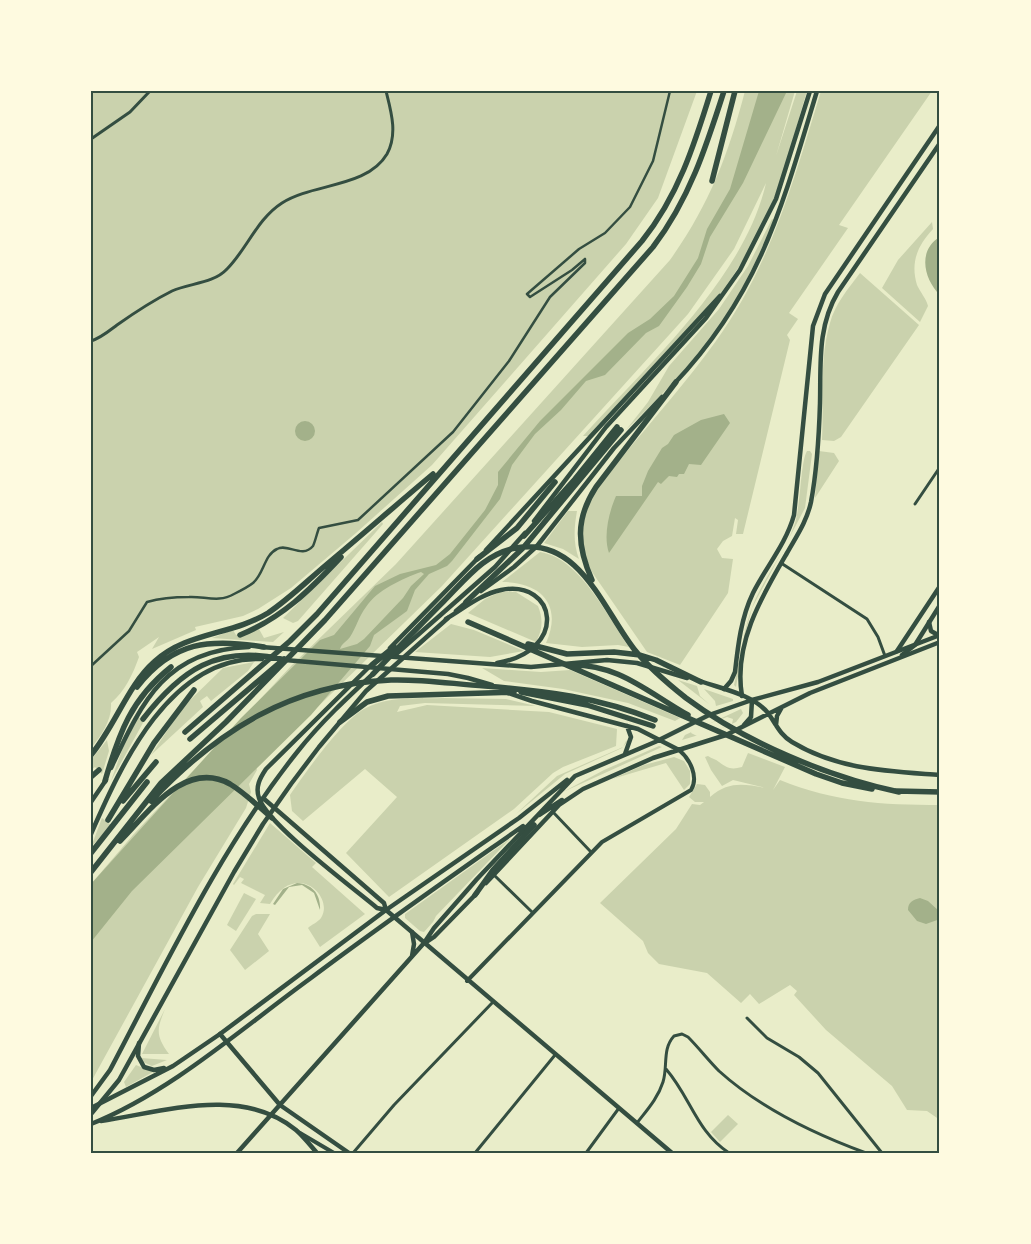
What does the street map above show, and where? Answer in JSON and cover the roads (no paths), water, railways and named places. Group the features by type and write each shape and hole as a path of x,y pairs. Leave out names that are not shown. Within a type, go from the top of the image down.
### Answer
{"highway":[{"path":"185,732 284,646 317,614 652,229 667,206 683,174 711,91"},
{"path":"103,859 169,775 226,722 302,645 661,236 677,213 693,181 724,91"},
{"path":"712,181 735,91"},
{"path":"676,382 596,487 583,510 578,538 584,564 596,589 642,658 666,682 698,706 748,735 811,765 854,781 899,792"},
{"path":"466,602 523,548 619,428 524,536"},
{"path":"91,756 109,732 138,679 162,655 187,641 244,624 269,612 448,462"},
{"path":"477,559 517,528 555,482"},
{"path":"240,635 266,624 297,602 357,539"},
{"path":"374,674 408,637 486,560 516,548 533,547 547,550 573,564 596,589"},
{"path":"468,622 829,779 855,786 899,792 940,792"},
{"path":"498,634 562,653 620,652 651,658 702,682"},
{"path":"373,664 408,637"},
{"path":"123,708 140,683 153,669 187,648 206,643 227,641 265,647"},
{"path":"190,739 302,645"},
{"path":"143,719 169,688 200,666 232,655 281,659"},
{"path":"561,665 591,666 618,673 708,726"},
{"path":"105,781 116,744 129,714 144,692 171,667"},
{"path":"133,819 189,764 229,733 270,709 308,693 354,683 392,680 541,691 593,700 654,723 587,705 499,688"},
{"path":"156,762 108,820 154,743 194,690"},
{"path":"340,722 367,702 388,696 541,691"},
{"path":"91,777 99,770"},
{"path":"91,872 178,785 198,777 218,779 235,787 274,821"},
{"path":"91,854 147,782"},
{"path":"475,895 533,822"}],"main road":[{"path":"91,1096 110,1070 224,859 263,798 320,726 374,674 484,577 524,536 606,427 706,318 729,286 768,218 810,91"},
{"path":"91,1114 102,1104 119,1080 234,872 274,807 340,722 366,691 466,602 514,567 537,546 614,448 676,382 721,328 754,274 784,201 817,91"},
{"path":"724,689 734,675 745,612 757,585 791,528 796,501 813,326 818,309 825,294 940,125"},
{"path":"742,696 743,662 750,625 761,599 802,526 809,508 817,448 821,349 829,309 940,143"},
{"path":"672,1153 467,981 386,910 377,908 274,821 260,802 258,793 260,778 269,766 477,559 729,286"},
{"path":"897,651 940,586"},
{"path":"446,620 489,594 518,589 534,595 544,606 547,622 544,635 536,647 524,654 505,661 488,664"},
{"path":"899,657 915,645 940,605"},
{"path":"928,622 930,631 940,635"},
{"path":"91,1108 173,1066 220,1034 386,910 519,818 555,788 574,776 660,740 721,711 752,700 818,682 940,635"},
{"path":"91,1124 172,1079 394,917 570,796 620,771 739,729 783,705 940,642"},
{"path":"91,802 105,781 139,709 155,687 191,660 215,652 237,648 265,647 540,667 598,660 617,660 681,673"},
{"path":"91,834 126,764 156,716 174,695 192,680 217,666 259,657"},
{"path":"281,659 459,676 499,688 522,698 627,726 679,750"},
{"path":"702,682 752,700 768,714 776,727 792,742 839,763 872,770 940,775"},
{"path":"747,725 752,713 752,700"},
{"path":"776,727 783,705"},
{"path":"624,755 632,736 627,726"},
{"path":"237,1153 412,957 472,884 533,822 574,776"},
{"path":"424,943 434,937 570,796"},
{"path":"263,798 384,903 386,910"},
{"path":"412,932 414,944 412,957"},
{"path":"220,1034 280,1105 349,1153"},
{"path":"139,1043 138,1056 144,1067 154,1070 173,1066"},
{"path":"99,1121 224,1104 243,1106 271,1115 296,1130 317,1153"}],"street":[{"path":"91,139 130,112 150,91"},
{"path":"91,341 172,291 221,274 235,260 251,235 282,203 302,193 360,176 377,164 387,154 392,134 392,116 386,91"},
{"path":"91,666 129,631 147,602 161,598 190,596 224,598 233,595 253,583 270,553 282,547 297,552 307,549 313,545 319,528 358,520 453,432 509,361 550,297 585,263 585,259 530,297 527,294 580,249 605,233 630,207 652,161 670,91"},
{"path":"915,504 940,467"},
{"path":"781,563 867,619 878,637 885,656"},
{"path":"467,981 591,852 606,840 691,790 694,776 687,758 679,750"},
{"path":"553,812 591,852"},
{"path":"494,875 532,912"},
{"path":"353,1153 394,1105 493,1002"},
{"path":"747,1018 767,1038 799,1057 818,1073 882,1153"},
{"path":"638,1123 656,1097 666,1069 669,1043 674,1036 682,1034 688,1037 718,1070 755,1098 811,1130 866,1153"},
{"path":"475,1153 555,1054"},
{"path":"666,1069 676,1082 709,1137 729,1153"},
{"path":"586,1153 619,1108"},
{"path":"296,1130 334,1153"}]}
